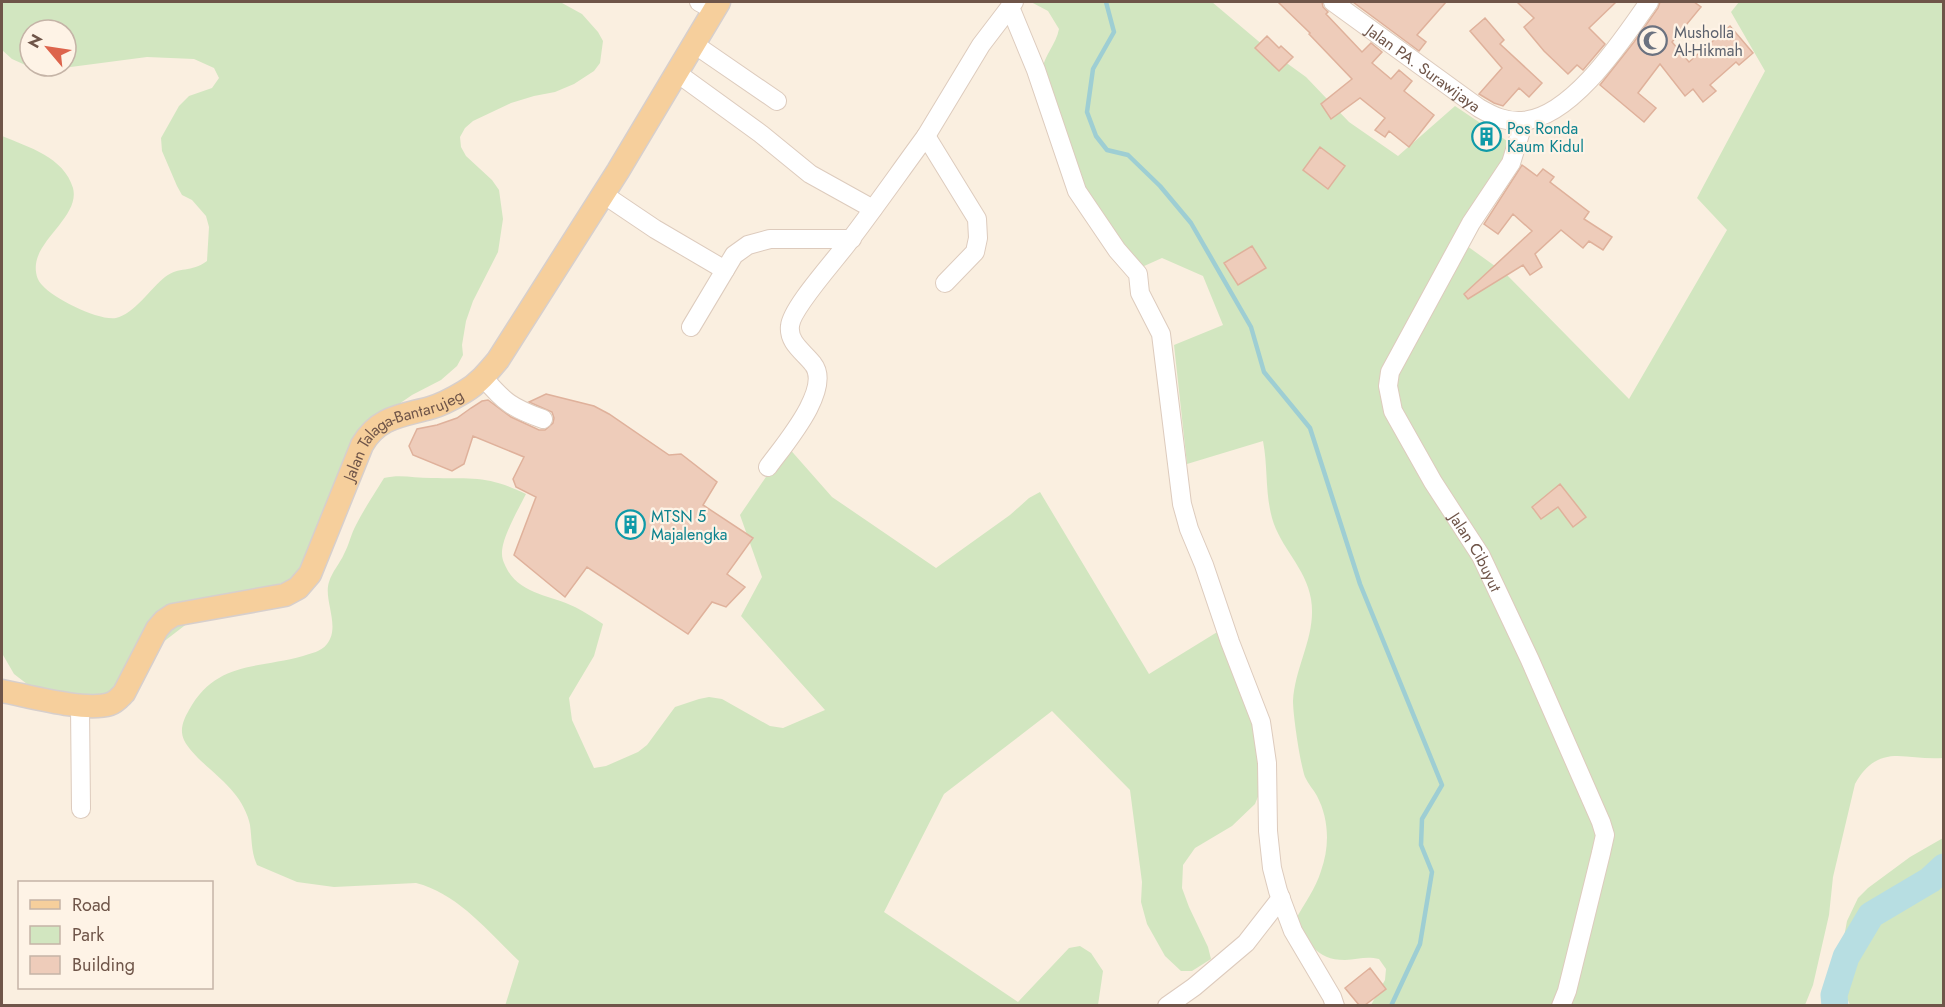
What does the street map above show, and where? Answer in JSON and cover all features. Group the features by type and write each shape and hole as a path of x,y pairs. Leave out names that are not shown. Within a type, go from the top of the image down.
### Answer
{"main road":[{"name":"Jalan Talaga-Bantarujeg","path":"2,691 87,707 109,704 124,693 157,629 173,615 285,595 298,588 310,574 362,445 369,434 388,419 433,407 465,392 498,360 677,73 694,44 710,4"}],"street":[{"name":"Jalan PA. Surawijaya","path":"1333,2 1479,108 1497,118 1524,122"},
{"path":"1524,122 1564,105 1615,50 1649,2"},
{"path":"768,468 807,410 819,383 815,365 792,341 789,326 797,309 852,239 926,136 981,45 1012,4"},
{"path":"1012,4 1077,191 1117,250 1138,274 1140,293 1161,334 1165,353 1176,465 1189,530 1261,722 1267,763 1270,859 1293,931 1335,1005"},
{"path":"694,44 777,101"},
{"path":"677,73 761,134 810,174 873,209"},
{"name":"Jalan Cibuyut","path":"1524,122 1511,163 1471,223 1390,372 1388,386 1393,411 1411,446 1481,556 1530,660 1605,835 1567,991 1561,1005"},
{"path":"926,136 977,219 978,238 975,252 945,284"},
{"path":"603,194 655,229 725,270"},
{"path":"691,327 734,255 748,245 770,239 852,239"},
{"path":"483,377 497,394 515,409 543,419"},
{"path":"80,706 81,809"},
{"path":"1167,1005 1194,987 1246,943 1281,898"}],"green space":[{"path":"2,2 562,3 582,14 603,41 600,63 594,71 574,84 555,92 511,103 473,121 465,128 460,137 461,147 466,156 492,180 499,190 503,219 498,252 473,301 466,321 462,345 463,355 457,366 441,380 412,395 376,420 314,559 290,580 201,613 158,646 103,703 40,694 14,674 3,655 2,136 34,149 53,161 62,168 73,188 74,198 71,208 39,254 36,267 39,281 48,291 77,308 99,316 116,318 129,311 165,277 207,261 209,227 206,216 192,200 182,195 162,151 161,138 179,106 189,96 212,88 219,78 214,68 194,59 147,57 78,66 78,18 18,18 18,62 2,50"},
{"path":"1031,2 1212,2 1270,51 1306,77 1349,122 1398,156 1455,106 1516,147 1456,238 1506,274 1629,399 1727,230 1697,198 1765,71 1731,12 1739,2 1943,2 1943,758 1894,756 1884,758 1874,762 1855,784 1833,877 1829,915 1813,985 1805,1005 1371,1005 1385,980 1386,969 1379,959 1335,959 1320,953 1309,942 1296,919 1319,877 1326,852 1327,833 1321,805 1306,780 1303,770 1293,708 1295,688 1311,625 1311,599 1308,588 1272,518 1263,441 1187,464 1174,345 1223,325 1203,276 1162,258 1133,271 1090,202 1042,71 1059,29 1048,11"},
{"path":"787,446 832,497 936,568 1040,492 1149,674 1227,626 1270,767 1255,804 1232,826 1195,848 1183,865 1182,888 1211,959 1192,971 1181,971 1165,956 1147,924 1141,902 1142,882 1130,790 1052,711 944,794 884,912 1018,1002 1069,948 1080,946 1091,953 1103,971 1098,1005 505,1006 519,961 472,915 446,896 416,883 334,887 297,882 257,865 248,816 244,808 237,796 188,746 183,736 184,721 200,694 225,675 254,666 303,656 325,647 331,637 332,629 328,597 329,582 346,551 359,519 384,478 401,476 479,479 526,494 502,548 508,571 514,579 529,590 575,607 603,624 594,656 569,698 572,720 594,768 606,766 638,752 647,745 675,707 699,699 709,697 722,699 770,726 783,728 825,710 741,616 762,577 740,515"},
{"path":"1943,838 1943,1005 1850,1005 1837,974 1847,921 1858,898 1910,857"}],"building":[{"path":"1278,2 1322,2 1328,12 1326,14 1362,52 1371,43 1382,52 1372,63 1391,79 1399,70 1412,81 1404,91 1434,115 1409,147 1389,131 1385,137 1375,130 1385,118 1360,98 1331,119 1321,104 1352,79"},
{"path":"1353,2 1446,2 1417,35 1426,42 1419,51"},
{"path":"1517,2 1616,2 1589,28 1605,44 1583,70 1577,65 1568,74 1544,51 1524,27 1534,18"},
{"path":"1660,2 1694,2 1701,7 1672,42 1689,62 1730,26 1753,53 1739,65 1736,62 1710,85 1716,91 1703,102 1693,89 1685,96 1660,64 1638,93 1656,108 1644,122 1600,85 1634,42"},
{"path":"1485,18 1504,40 1500,44 1542,83 1529,97 1519,88 1503,106 1479,94 1502,68 1470,31"},
{"path":"1267,36 1293,57 1279,71 1255,48"},
{"path":"1320,147 1345,166 1328,189 1303,170"},
{"path":"1522,165 1537,176 1543,169 1554,177 1550,182 1589,212 1584,219 1612,237 1603,250 1589,241 1583,248 1561,230 1535,254 1542,267 1530,275 1523,265 1468,299 1464,294 1532,231 1513,214 1498,234 1484,224"},
{"path":"1252,246 1266,268 1238,285 1224,263"},
{"name":"MTSN 5 Majalengka","path":"546,394 594,406 669,455 681,454 717,482 703,505 753,538 727,574 745,587 726,607 712,602 688,634 587,567 565,597 514,555 536,497 516,487 513,479 524,457 473,436 464,464 452,471 413,455 409,446 417,429 457,418 482,401 488,400 511,417 539,430 545,430 553,423 552,412 529,402"},
{"path":"1560,484 1586,517 1573,527 1558,507 1541,519 1532,507"},
{"path":"1370,968 1386,989 1365,1005 1359,1005 1345,988"}],"waterway":[{"path":"1106,2 1114,32 1093,69 1087,112 1096,136 1107,150 1128,155 1160,186 1191,223 1251,327 1264,372 1310,428 1360,584 1442,785 1422,819 1421,845 1432,872 1420,944 1391,1006"},
{"path":"1835,1006 1834,995 1846,957 1871,915 1930,880 1944,867"}],"place":[{"name":"Musholla Al-Hikmah","path":"1653,41"},
{"name":"Pos Ronda Kaum Kidul","path":"1486,137"},
{"name":"MTSN 5 Majalengka","path":"630,525"}]}
